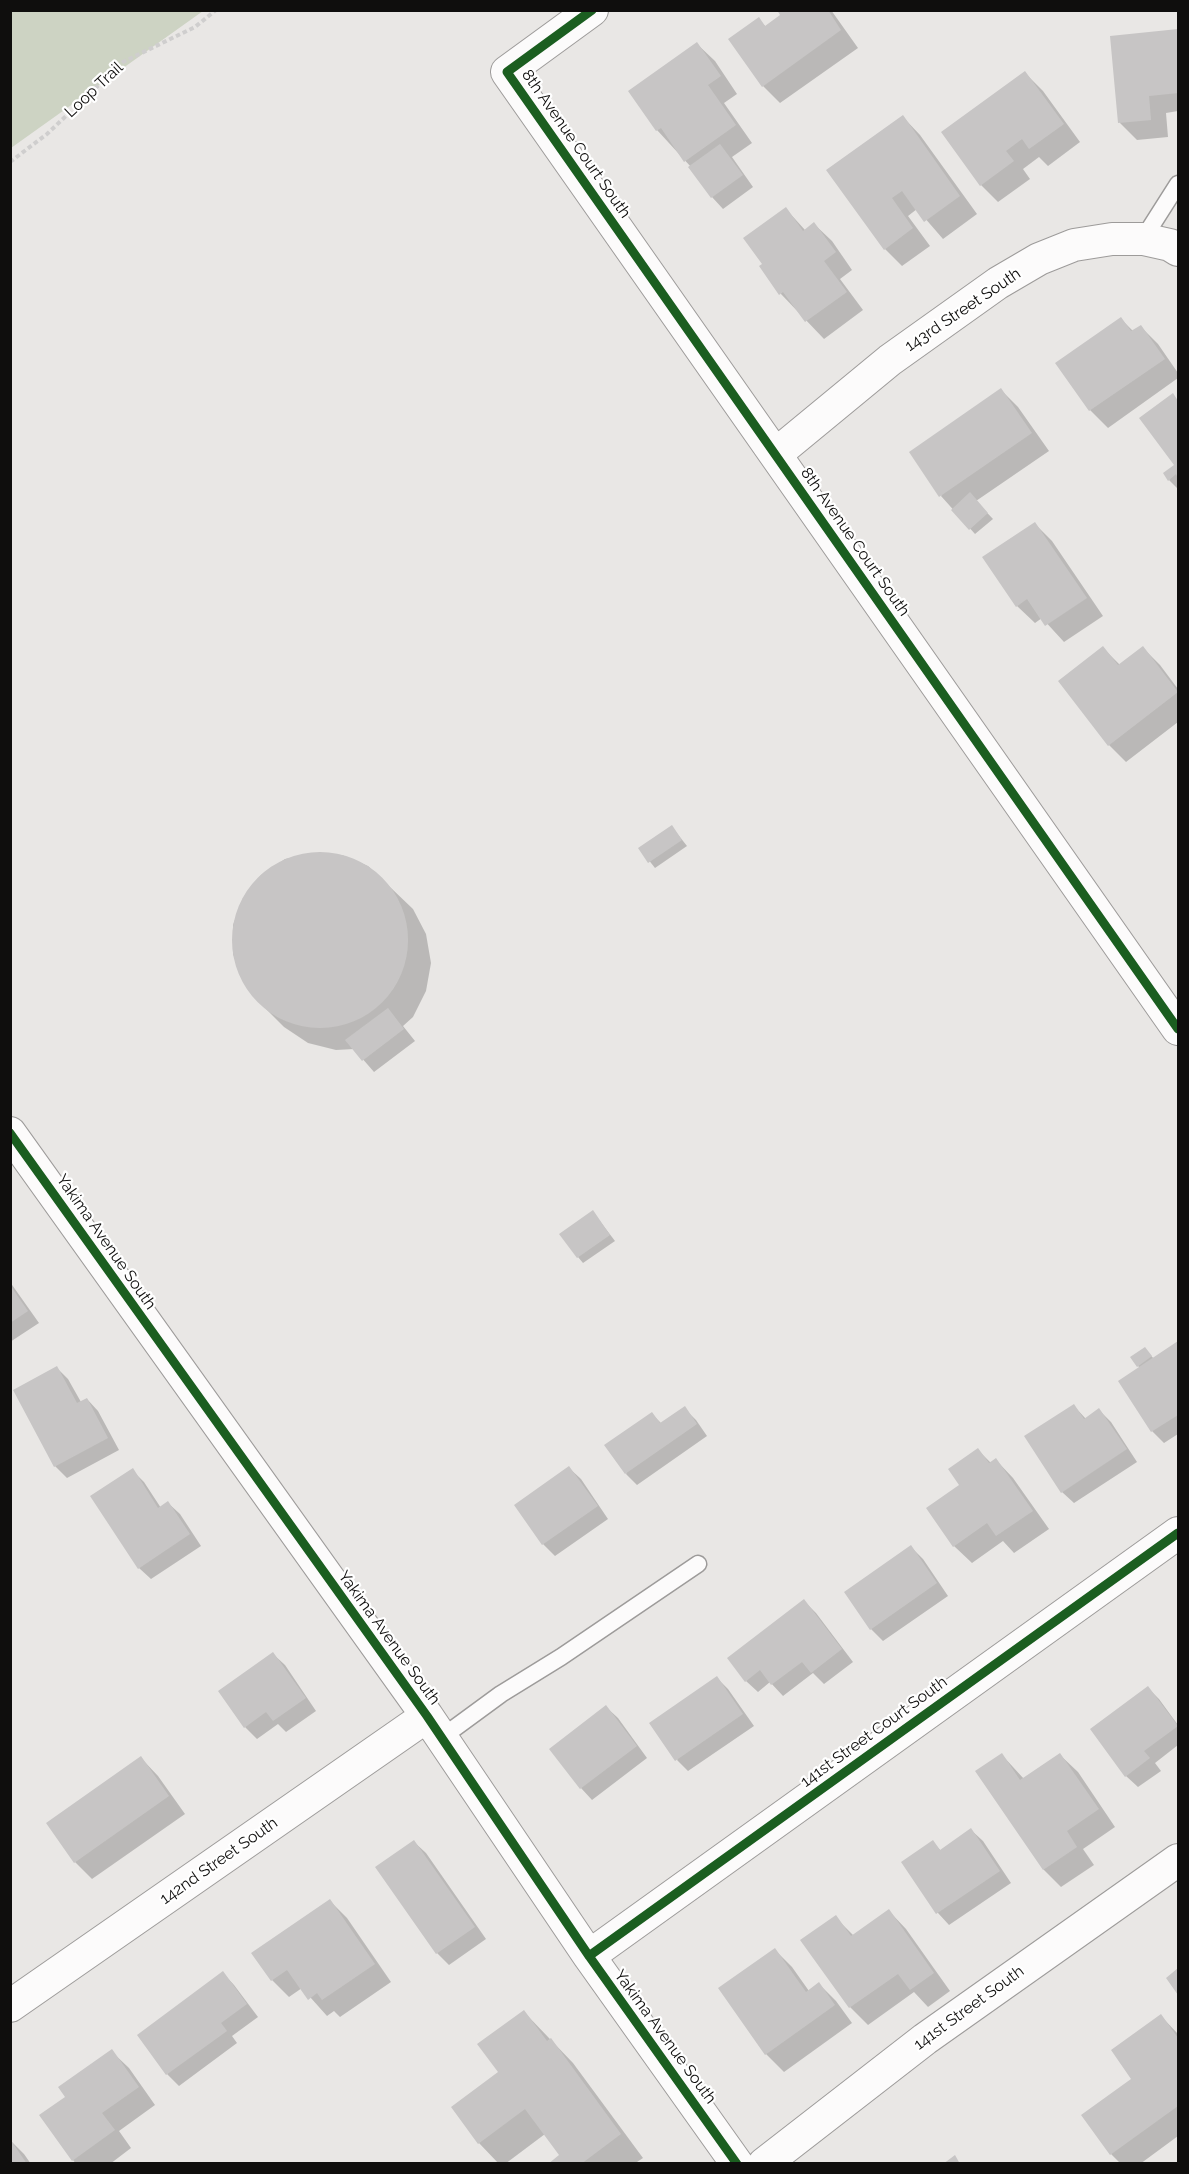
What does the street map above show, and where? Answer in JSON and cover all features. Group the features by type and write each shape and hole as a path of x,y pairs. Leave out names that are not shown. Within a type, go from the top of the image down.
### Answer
{"street":[{"name":"8th Avenue Court South","path":"592,10 507,72 1179,1029"},
{"name":"143rd Street South","path":"776,454 890,360 998,283 1039,259 1074,245 1112,239 1143,239 1170,245 1179,250"},
{"name":"Yakima Avenue South","path":"10,1133 434,1727 589,1956 737,2163"},
{"name":"141st Street Court South","path":"589,1956 1179,1533"},
{"name":"142nd Street South","path":"10,2006 434,1727"},
{"name":"141st Street South","path":"764,2163 925,2039 1179,1860"}],"lane":[{"path":"1143,239 1179,184"},
{"path":"434,1727 501,1694 561,1657 698,1564"}],"green space":[{"path":"11,10 203,10 203,11 11,148"}],"building":[{"path":"777,10 828,10 841,30 762,87 728,39 759,17 765,26 780,15"},
{"path":"1178,29 1178,93 1149,96 1151,120 1118,123 1110,36"},
{"path":"697,42 721,76 708,85 736,125 684,162 661,128 656,131 628,91"},
{"path":"1025,71 1064,124 1029,149 1022,139 1006,151 1014,161 980,186 941,132"},
{"path":"903,115 960,196 924,222 902,191 892,198 913,228 884,250 826,170"},
{"path":"720,144 743,175 711,198 688,167"},
{"path":"786,207 803,231 814,222 836,252 824,261 847,292 805,322 783,292 779,295 759,266 762,264 743,238"},
{"path":"1121,317 1131,331 1141,325 1165,359 1089,411 1055,363"},
{"path":"1001,388 1032,433 939,497 909,452"},
{"path":"1173,393 1178,401 1178,478 1176,474 1168,481 1163,473 1174,465 1139,418"},
{"path":"970,492 988,513 969,530 951,510"},
{"path":"1035,522 1087,598 1045,626 1027,599 1016,607 982,557"},
{"path":"1103,646 1118,665 1143,646 1178,692 1108,746 1058,681"},
{"path":"672,825 682,840 648,863 638,848"},
{"path":"320,852 337,853 354,858 382,878 402,906 407,923 407,957 402,974 382,1002 354,1022 337,1027 320,1028 303,1027 286,1022 258,1002 238,974 233,957 232,940 233,923 238,906 258,878 286,858 303,853"},
{"path":"388,1008 404,1029 362,1061 345,1040"},
{"path":"593,1210 610,1235 577,1258 559,1234"},
{"path":"10,1285 28,1311 10,1323"},
{"path":"1178,1341 1178,1415 1151,1432 1118,1381"},
{"path":"1145,1347 1152,1356 1137,1367 1130,1357"},
{"path":"57,1366 77,1403 87,1398 108,1438 54,1467 13,1390"},
{"path":"1074,1404 1084,1419 1099,1408 1127,1449 1061,1493 1024,1436"},
{"path":"685,1406 697,1424 625,1474 604,1445 652,1412 660,1423"},
{"path":"978,1448 989,1463 996,1458 1033,1511 996,1536 987,1523 953,1547 926,1508 959,1485 948,1469"},
{"path":"569,1466 598,1506 542,1545 514,1505"},
{"path":"133,1468 158,1508 168,1501 190,1534 138,1569 90,1496"},
{"path":"911,1545 937,1583 870,1630 844,1592"},
{"path":"804,1599 842,1649 811,1673 802,1662 771,1685 760,1670 745,1682 727,1658"},
{"path":"273,1652 306,1698 273,1721 266,1712 244,1728 218,1691"},
{"path":"717,1676 743,1714 675,1761 649,1723"},
{"path":"1148,1686 1178,1726 1144,1751 1150,1758 1125,1777 1090,1729"},
{"path":"606,1705 637,1746 580,1789 549,1749"},
{"path":"1002,1753 1020,1780 1060,1753 1099,1809 1067,1831 1077,1847 1043,1870 975,1771"},
{"path":"141,1756 169,1796 74,1863 46,1823"},
{"path":"971,1828 1000,1871 936,1914 901,1862 933,1840 940,1850"},
{"path":"414,1840 475,1927 436,1954 375,1867"},
{"path":"330,1899 375,1964 322,2000 317,1993 308,2000 287,1970 271,1981 251,1953"},
{"path":"889,1909 934,1973 910,1990 898,1974 849,2008 800,1940 836,1915 851,1936"},
{"path":"775,1948 806,1992 819,1982 835,2005 765,2055 718,1988"},
{"path":"1178,1968 1178,1995 1166,1978"},
{"path":"223,1971 247,2004 221,2023 227,2031 166,2075 137,2035"},
{"path":"524,2010 547,2041 551,2038 621,2134 581,2164 548,2164 559,2155 525,2109 478,2144 451,2107 498,2072 477,2044"},
{"path":"1161,2014 1178,2038 1178,2106 1110,2155 1081,2115 1131,2079 1111,2050"},
{"path":"112,2049 139,2087 102,2113 115,2130 72,2161 39,2115 65,2097 58,2087"},
{"path":"10,2139 27,2164 10,2164"},
{"path":"955,2155 960,2164 943,2164"}],"cycle path":[{"path":"592,10 507,72 1178,1029"},
{"path":"10,1133 427,1716 589,1956 737,2164"},
{"path":"589,1956 1178,1533"}]}
